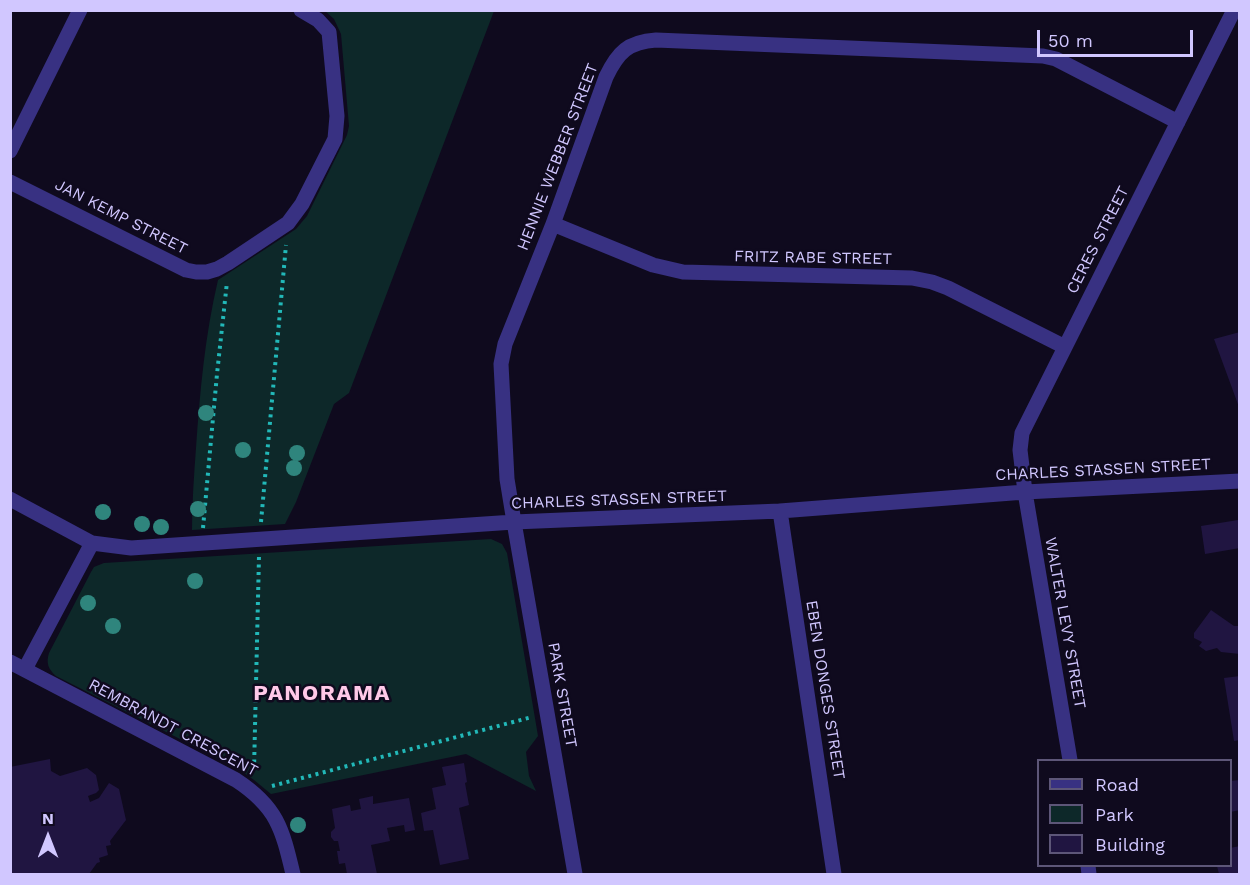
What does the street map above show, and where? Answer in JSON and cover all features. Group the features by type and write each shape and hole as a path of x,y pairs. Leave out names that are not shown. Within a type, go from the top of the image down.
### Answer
{"street":[{"path":"10,152 80,10"},
{"name":"JAN KEMP STREET","path":"10,182 186,270 207,272 228,263 288,224 302,204 335,139 337,128 329,32 318,20 301,10"},
{"name":"CERES STREET","path":"1025,492 1020,450 1022,433 1234,10"},
{"name":"HENNIE WEBBER STREET","path":"514,522 507,479 501,364 505,344 553,224 612,65 630,46 643,41 680,41 1043,56 1056,60 1178,122"},
{"name":"FRITZ RABE STREET","path":"553,224 653,265 683,272 912,278 932,282 1065,347"},
{"name":"CHARLES STASSEN STREET","path":"10,499 92,543 131,548 514,522 780,511 1025,492 1239,480"},
{"name":"WALTER LEVY STREET","path":"1025,492 1070,759"},
{"name":"EBEN DONGES STREET","path":"780,511 834,874"},
{"name":"PARK STREET","path":"514,522 575,874"},
{"path":"25,669 92,543"},
{"name":"REMBRANDT CRESCENT","path":"10,662 253,791 276,818 285,838 293,874"}],"path":[{"path":"288,224 259,540 253,791 547,713"},
{"path":"201,543 228,263"}],"green space":[{"path":"325,11 494,11 349,393 334,404 296,502 285,524 192,530 201,384 206,342 218,280 296,229 307,216 347,135 349,126 341,34 334,19"},
{"path":"491,539 502,544 507,553 538,736 526,752 529,776 536,791 466,754 271,794 237,768 56,676 48,666 49,653 91,572 94,567 104,563"}],"building":[{"path":"1240,332 1240,407 1239,407 1214,339"},
{"path":"1238,520 1240,548 1205,554 1201,526"},
{"path":"1211,610 1234,626 1240,626 1240,654 1221,652 1217,648 1206,651 1199,646 1202,642 1194,638 1194,633"},
{"path":"1240,676 1240,740 1234,741 1224,678"},
{"path":"50,759 51,771 60,776 87,768 96,775 99,790 88,796 90,802 99,798 109,783 119,789 126,820 110,841 111,845 106,846 108,855 99,858 100,862 89,874 10,874 10,767"},
{"path":"464,763 469,805 459,808 469,859 440,865 433,830 424,831 421,813 436,809 432,788 446,785 442,767"},
{"path":"1240,780 1240,810 1232,812 1232,781"},
{"path":"373,796 373,804 409,798 415,830 405,832 404,825 387,828 390,841 371,845 377,874 347,874 345,863 339,864 338,841 334,841 331,837 331,832 335,828 332,809 350,805 351,811 361,809 359,799"},
{"path":"1240,846 1240,874 1219,874 1217,867 1232,867 1232,848"}],"district":[{"name":"PANORAMA","path":"322,694"}]}
